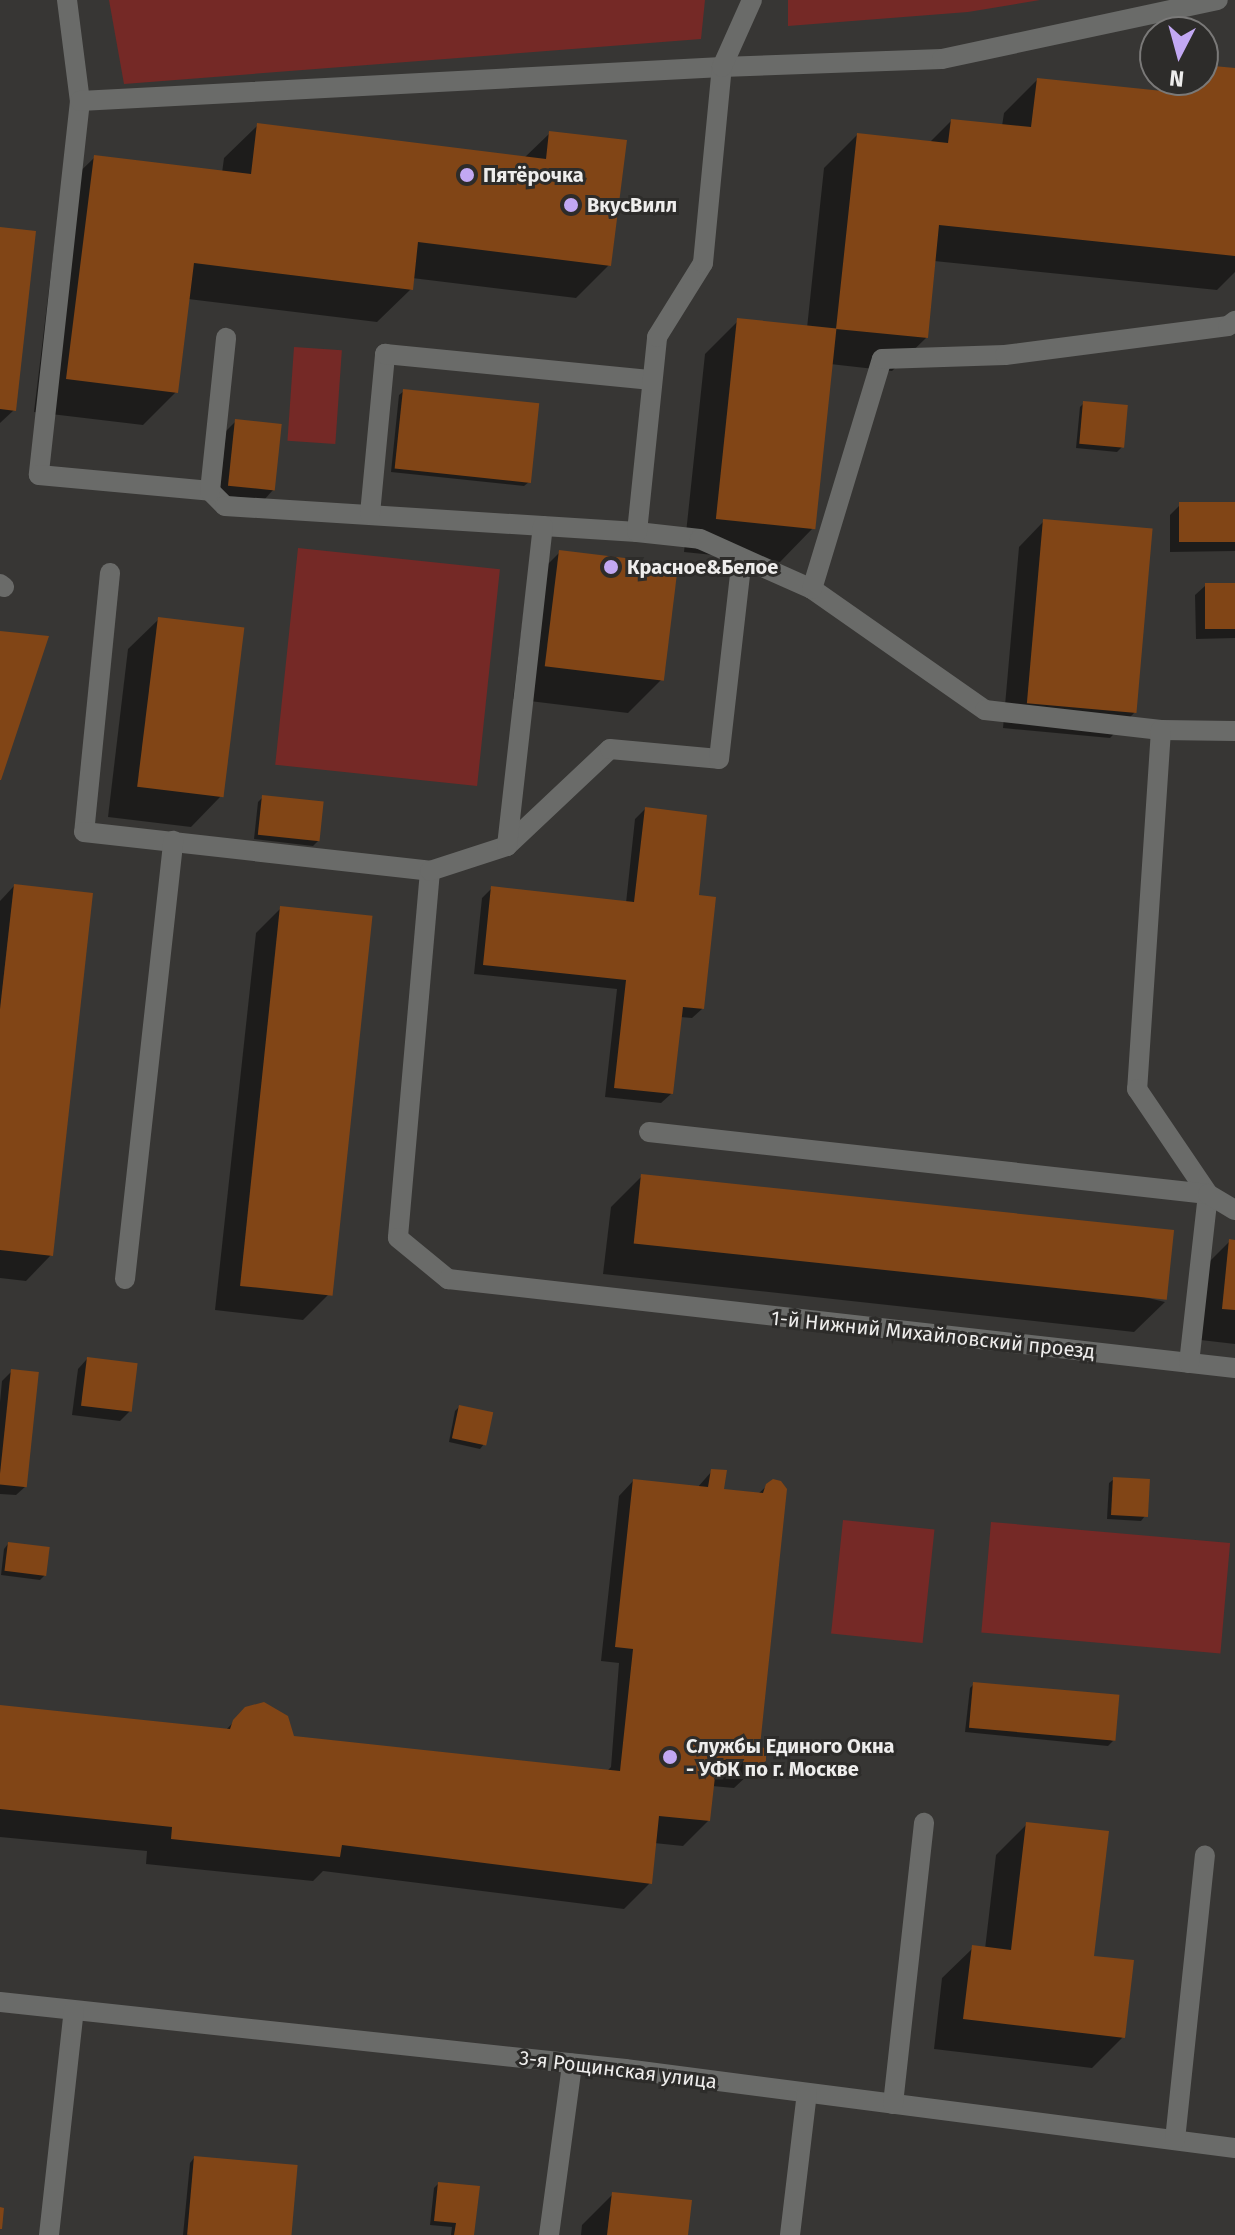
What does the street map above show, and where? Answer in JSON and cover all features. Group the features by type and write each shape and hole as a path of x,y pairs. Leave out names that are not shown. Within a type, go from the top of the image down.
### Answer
{"street":[{"path":"67,0 80,101 39,475 210,491 225,506 637,532 700,539 812,589 985,710 1161,730 1235,731"},
{"path":"637,532 657,337 703,263 722,67 752,0"},
{"path":"80,101 722,67 942,59 1218,0"},
{"path":"812,589 882,359 1005,355 1228,326 1235,321"},
{"path":"210,491 226,338"},
{"path":"370,514 385,354 652,380"},
{"path":"507,846 543,526"},
{"path":"110,573 84,832 430,871 507,846 610,749 719,759 742,558"},
{"path":"1161,730 1137,1089 1208,1194 1189,1363"},
{"path":"125,1279 173,841"},
{"name":"1-й Нижний Михайловский проезд","path":"430,871 398,1238 448,1279 630,1303 1235,1368"},
{"path":"649,1132 1208,1194 1235,1210"},
{"path":"893,2104 924,1823"},
{"path":"1175,2140 1205,1856"},
{"name":"3-я Рощинская улица","path":"0,2002 572,2064 1235,2148"},
{"path":"49,2235 74,2010"},
{"path":"549,2235 572,2064"},
{"path":"790,2235 807,2093"}],"shaded area":[{"path":"109,0 705,0 701,39 124,84"},
{"path":"788,0 1040,0 968,12 788,26"},
{"path":"294,347 342,350 335,444 287,441"},
{"path":"298,548 500,569 477,786 275,765"},
{"path":"843,1520 934,1530 923,1643 831,1633"},
{"path":"991,1522 1230,1543 1220,1653 981,1633"}],"building":[{"path":"1219,66 1235,68 1235,256 939,225 928,338 836,329 857,133 948,143 951,119 1031,127 1037,78 1139,89 1139,96 1219,96"},
{"path":"257,123 546,159 549,131 627,140 611,266 418,242 413,290 194,263 178,393 66,379 94,155 251,174"},
{"path":"0,227 36,231 16,411 0,409"},
{"path":"737,318 836,328 815,529 716,519"},
{"path":"403,389 539,403 531,483 395,469"},
{"path":"1083,401 1128,405 1124,448 1079,444"},
{"path":"235,419 282,424 275,491 228,486"},
{"path":"1179,502 1235,502 1235,542 1179,542"},
{"path":"1043,519 1153,529 1136,713 1027,703"},
{"path":"559,550 678,565 664,681 545,666"},
{"path":"1205,583 1235,583 1235,629 1205,629"},
{"path":"158,617 244,628 224,797 137,787"},
{"path":"0,631 49,636 1,780 0,780"},
{"path":"262,795 324,801 319,841 258,835"},
{"path":"645,807 707,815 699,895 716,897 704,1009 683,1007 673,1094 614,1088 626,980 483,965 491,886 634,902"},
{"path":"14,884 93,893 53,1256 0,1250 0,1009"},
{"path":"280,906 372,916 333,1296 240,1286"},
{"path":"641,1174 1174,1230 1167,1300 634,1244"},
{"path":"1229,1239 1235,1240 1235,1310 1222,1309"},
{"path":"87,1357 138,1363 132,1412 81,1406"},
{"path":"11,1369 39,1372 27,1487 0,1484"},
{"path":"459,1405 493,1412 486,1446 452,1438"},
{"path":"711,1469 727,1470 724,1489 763,1493 766,1484 773,1479 781,1481 787,1489 760,1746 766,1749 766,1761 761,1764 717,1759 710,1821 659,1816 652,1884 342,1845 340,1857 171,1839 172,1827 0,1809 0,1705 230,1729 233,1720 245,1707 264,1702 288,1716 294,1736 620,1771 633,1649 615,1647 633,1479 708,1487"},
{"path":"1113,1477 1150,1479 1148,1517 1111,1515"},
{"path":"8,1542 50,1547 46,1576 4,1571"},
{"path":"973,1682 1119,1695 1115,1741 969,1728"},
{"path":"1026,1822 1109,1831 1094,1956 1134,1960 1125,2038 963,2019 972,1945 1011,1950"},
{"path":"194,2156 298,2165 291,2235 187,2235"},
{"path":"438,2182 480,2186 474,2235 454,2235 456,2223 434,2221"},
{"path":"612,2192 692,2200 688,2235 607,2235"},
{"path":"0,2207 4,2208 2,2229 0,2229"}],"place":[{"name":"Пятёрочка","path":"467,175"},
{"name":"ВкусВилл","path":"571,205"},
{"name":"Красное&Белое","path":"611,567"},
{"name":"Службы Единого Окна - УФК по г. Москве","path":"670,1757"}]}
